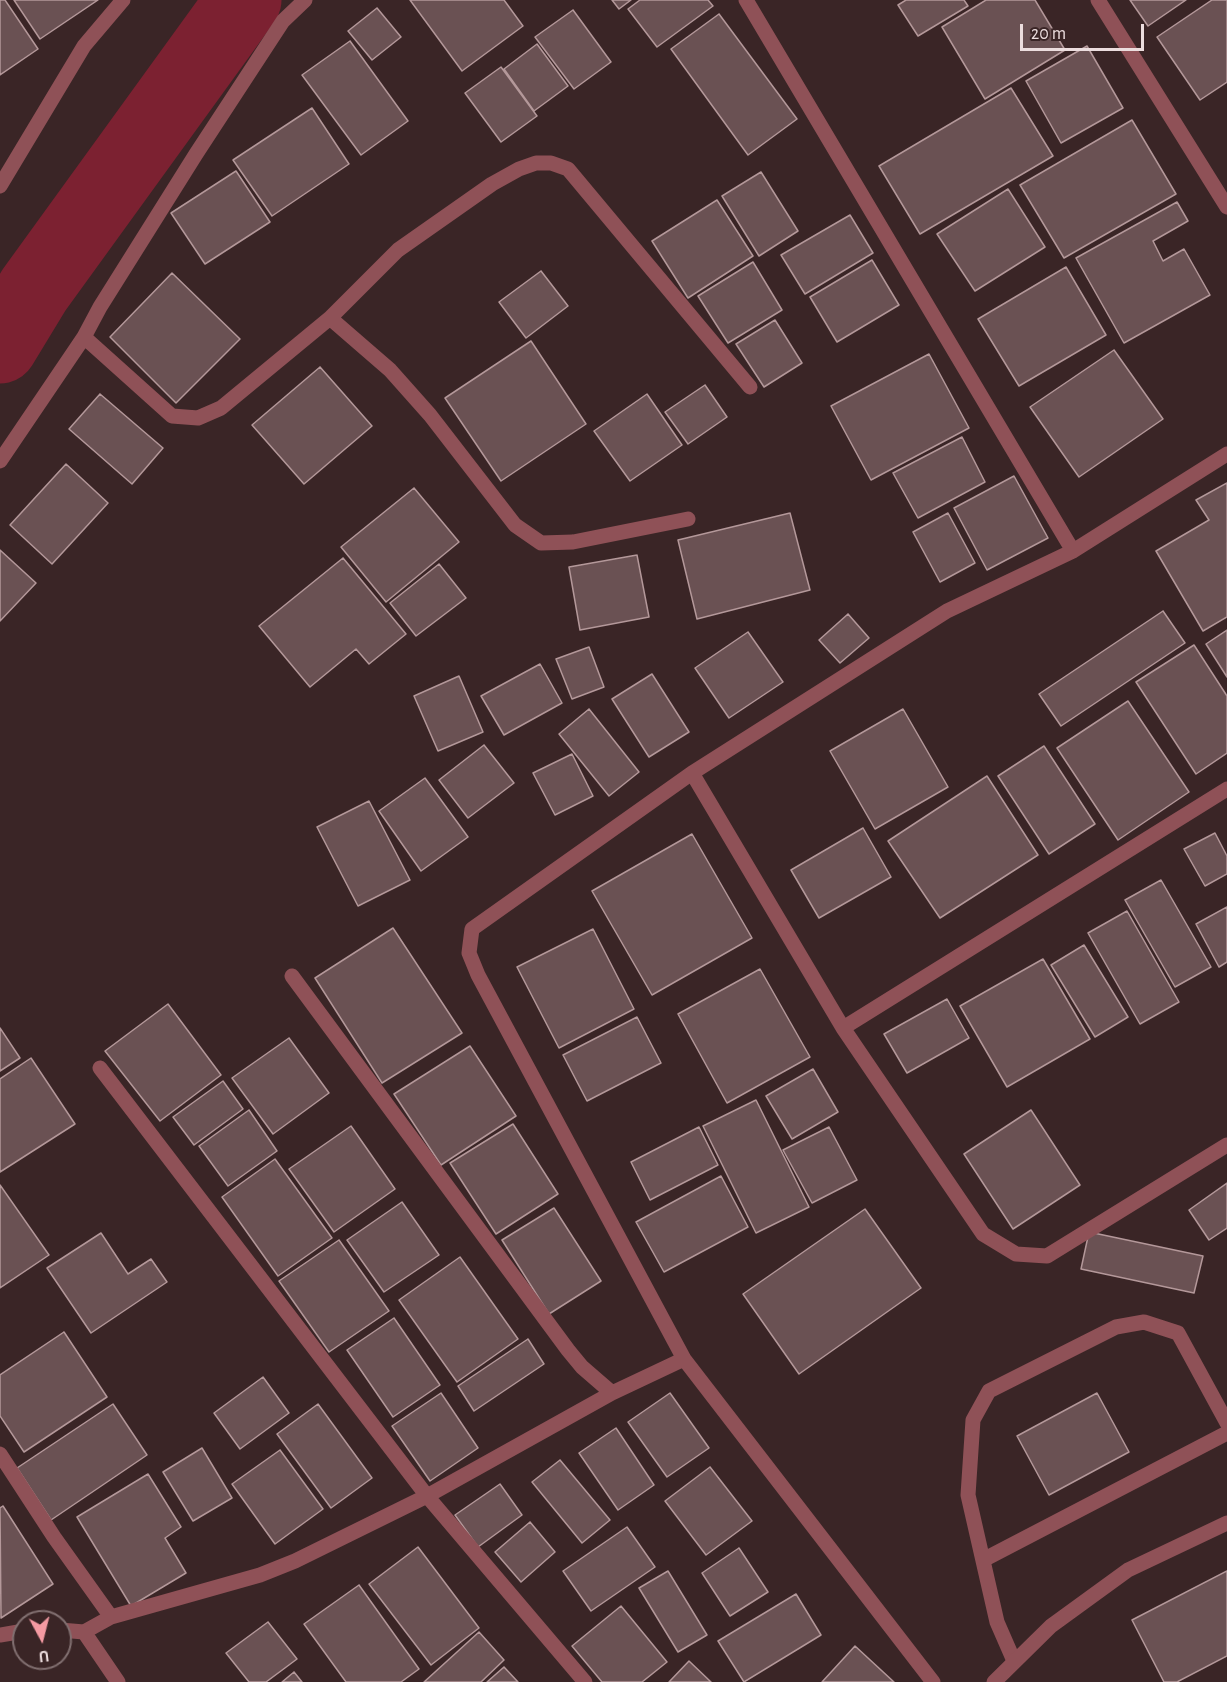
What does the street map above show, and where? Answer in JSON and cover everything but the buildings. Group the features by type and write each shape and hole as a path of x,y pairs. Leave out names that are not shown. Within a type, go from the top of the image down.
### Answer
{"street":[{"path":"0,186 84,46 123,0"},
{"path":"0,461 84,337 100,307 284,21 305,0"},
{"path":"746,0 1073,551"},
{"path":"1098,0 1227,207"},
{"path":"84,337 172,416 198,418 221,408 330,318 399,250 492,184 519,169 536,163 551,163 568,169 750,387"},
{"path":"330,318 390,370 430,415 515,525 541,543 573,542 688,519"},
{"path":"933,1682 684,1359 478,975 469,952 472,929 692,773 947,612 1073,551 1227,454"},
{"path":"692,773 843,1028 983,1234 1016,1254 1047,1256 1227,1145"},
{"path":"843,1028 1227,789"},
{"path":"292,976 568,1350 582,1367 612,1393"},
{"path":"100,1068 427,1496 585,1682"},
{"path":"1014,1661 997,1622 968,1495 973,1420 989,1391 1116,1327 1144,1322 1178,1333 1227,1423"},
{"path":"72,1631 84,1632 111,1617 260,1575 427,1496 612,1393 684,1359"},
{"path":"983,1560 1227,1433"},
{"path":"0,1454 54,1538 111,1617"},
{"path":"994,1682 1051,1626 1128,1570 1227,1523"},
{"path":"84,1632 118,1682"}],"waterway":[{"path":"0,346 34,290 244,0"}]}
